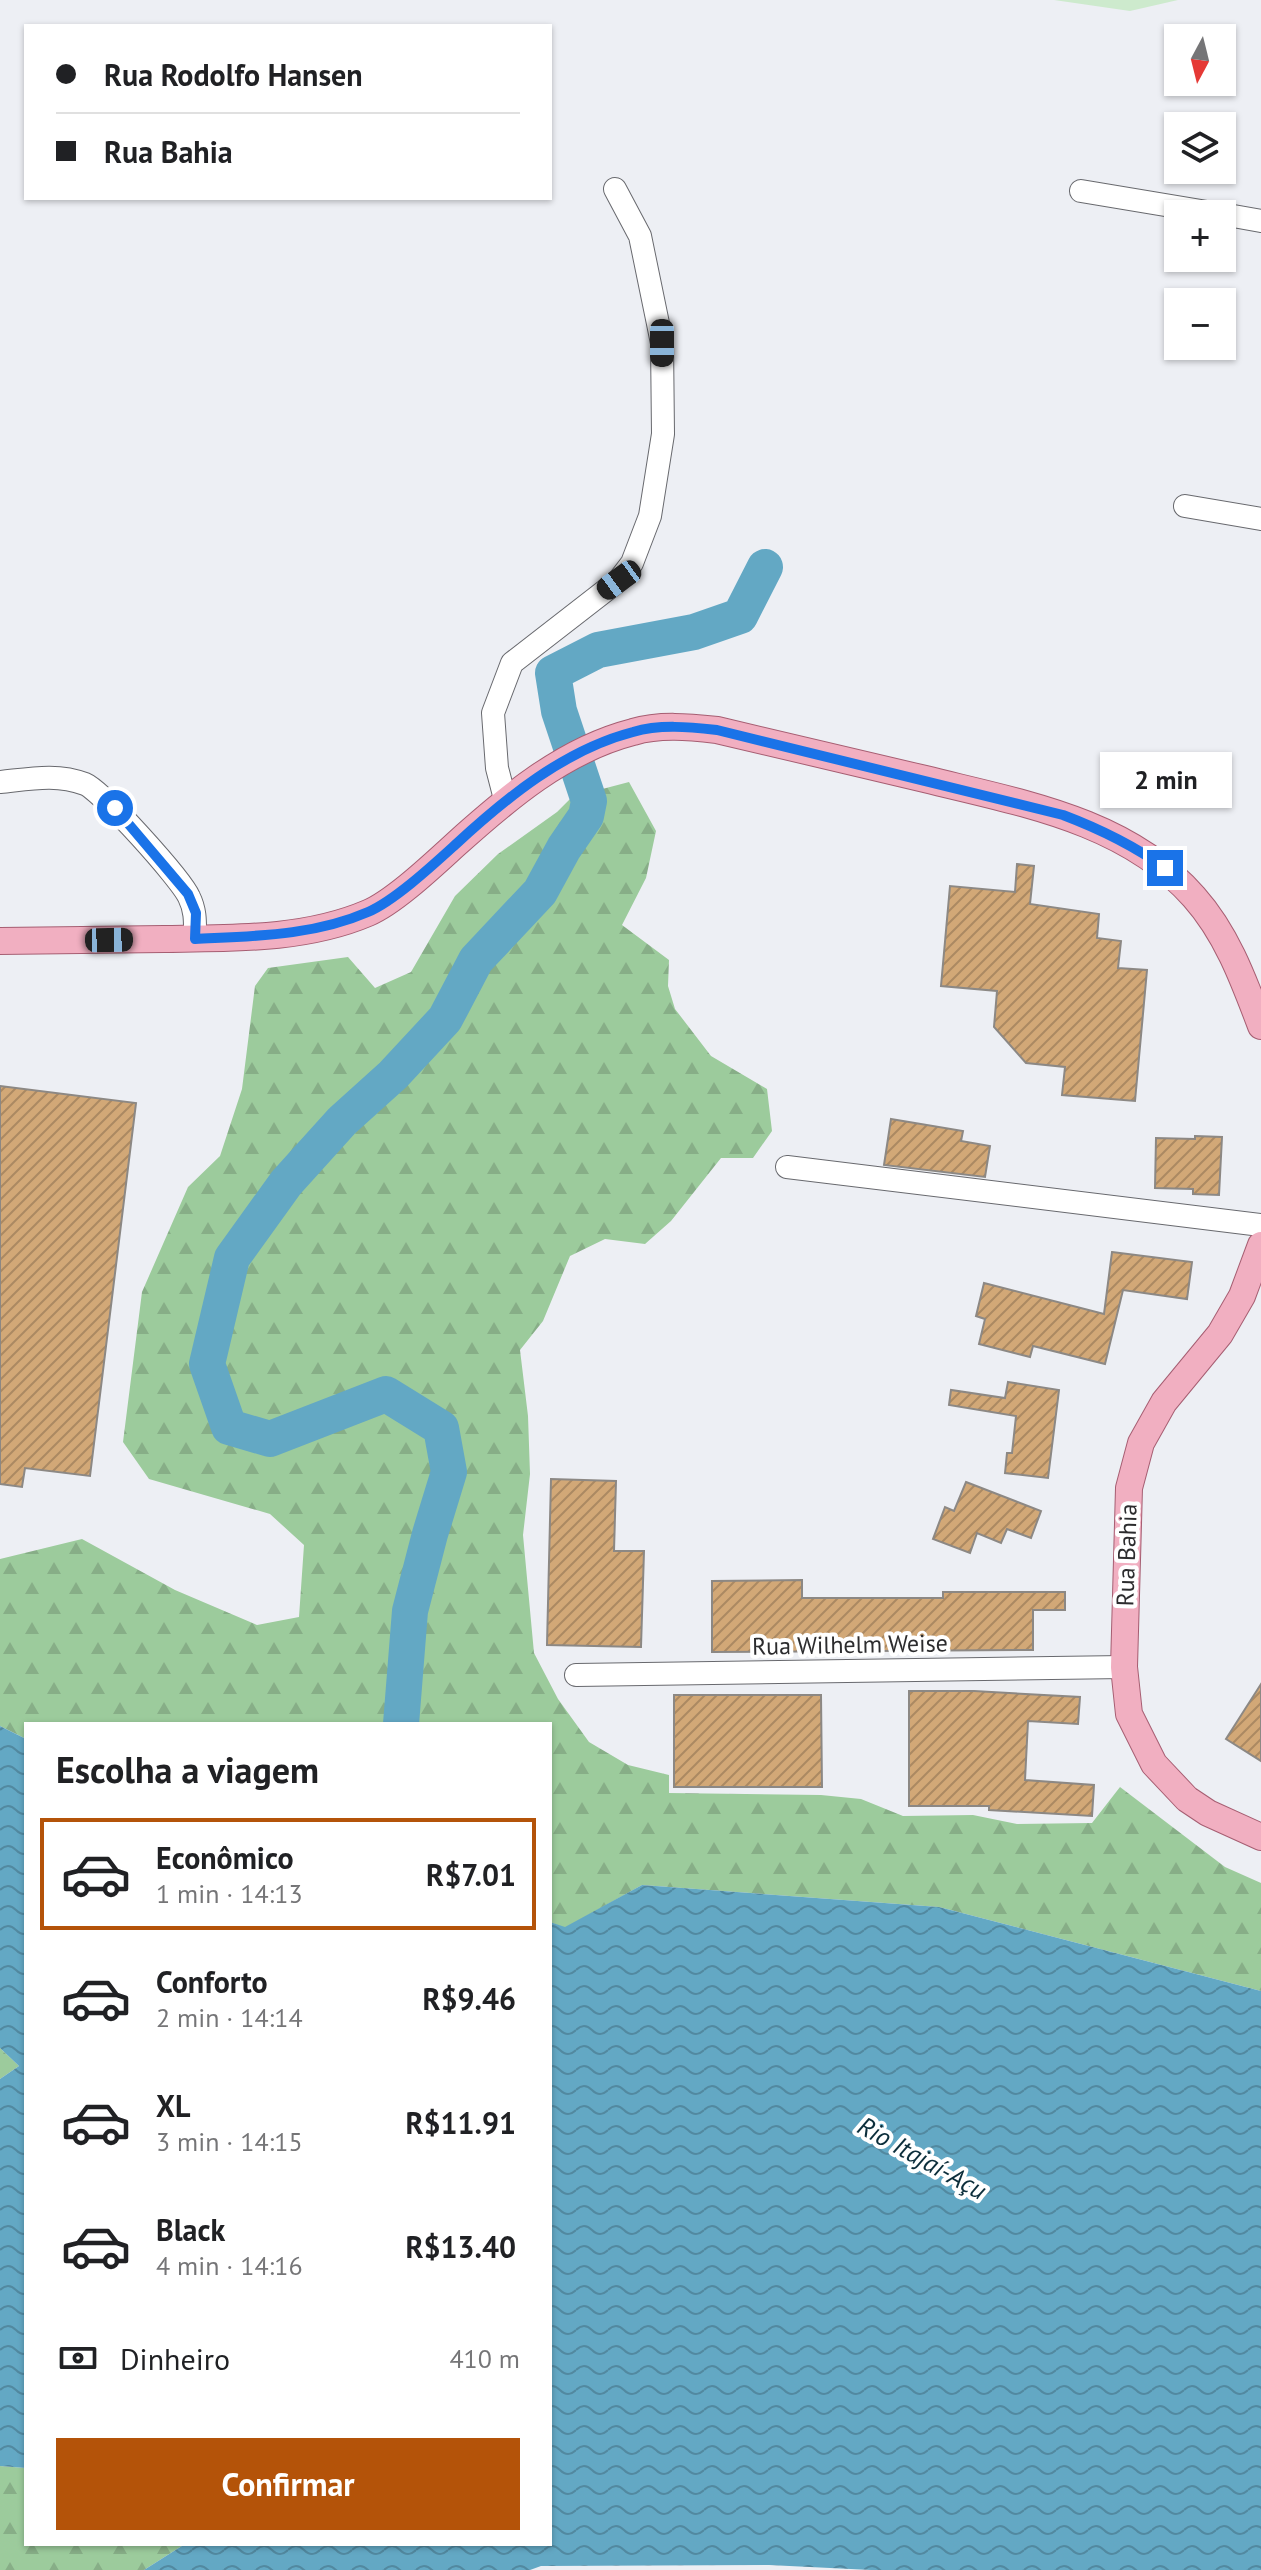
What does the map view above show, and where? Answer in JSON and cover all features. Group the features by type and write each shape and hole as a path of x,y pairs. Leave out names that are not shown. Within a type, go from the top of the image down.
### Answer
{"main road":[{"path":"0,941 195,939 322,929 371,911 426,871 505,799 551,769 633,732 677,726 717,730 1015,801 1104,831 1165,868 1194,897 1217,927 1243,978 1261,1026"},
{"name":"Rua Bahia","path":"1261,1245 1242,1296 1220,1334 1164,1402 1141,1443 1129,1488 1124,1667 1129,1714 1154,1764 1187,1799 1208,1813 1261,1837"}],"street":[{"path":"505,799 497,768 493,713 512,663 619,580 632,563 650,516 663,434 662,343 640,236 615,189"},
{"path":"1081,191 1164,205"},
{"path":"1236,217 1261,221"},
{"path":"1185,506 1261,519"},
{"path":"0,782 49,776 87,785 115,808 188,894 196,913 195,939"},
{"path":"787,1167 1261,1225"},
{"name":"Rua Wilhelm Weise","path":"576,1675 1124,1667"}],"green space":[{"path":"1054,0 1178,0 1130,11"},
{"path":"629,782 656,831 646,878 622,925 669,960 668,986 675,1009 711,1056 767,1089 772,1131 753,1158 721,1158 671,1221 645,1244 605,1239 570,1256 543,1321 520,1350 528,1416 530,1474 523,1535 534,1653 558,1699 589,1742 628,1765 669,1775 669,1793 821,1795 861,1799 903,1816 973,1815 1017,1824 1092,1823 1120,1787 1225,1867 1261,1883 1261,1991 939,1907 642,1885 565,1928 552,1923 552,1722 24,1722 24,1738 0,1726 0,1559 82,1539 175,1590 257,1625 299,1617 304,1545 270,1514 149,1479 123,1442 142,1292 188,1187 220,1156 242,1089 255,986 268,968 348,957 375,988 411,972 455,896 498,854 557,812 572,797"},
{"path":"0,2048 19,2066 0,2079"},
{"path":"0,2466 24,2468 24,2546 182,2546 144,2570 0,2570"}],"water":[{"path":"0,1726 24,1738 24,2468 0,2466 0,2079 19,2066 0,2048"},
{"name":"Rio Itajaí-Açu","path":"642,1885 939,1907 1261,1991 1261,2570 871,2570 769,2565 541,2566 530,2570 144,2570 182,2546 552,2546 552,1923 565,1927"}],"building":[{"path":"1017,864 1034,866 1030,904 1099,914 1097,938 1121,941 1118,968 1147,970 1135,1101 1062,1095 1065,1067 1026,1063 994,1027 997,991 941,986 950,886 1015,892"},
{"path":"0,1086 136,1103 90,1476 25,1468 22,1487 0,1484"},
{"path":"891,1119 963,1131 961,1141 990,1146 985,1177 884,1165"},
{"path":"1195,1136 1222,1137 1219,1195 1193,1194 1193,1189 1155,1188 1156,1138 1195,1139"},
{"path":"1112,1252 1192,1262 1187,1299 1123,1290 1105,1364 1033,1346 1030,1357 979,1344 985,1319 976,1316 984,1283 1104,1314"},
{"path":"1008,1382 1059,1390 1048,1478 1005,1473 1007,1453 1012,1453 1016,1416 949,1405 951,1390 1005,1398"},
{"path":"551,1479 616,1481 614,1551 644,1551 641,1647 547,1645"},
{"path":"966,1482 1041,1511 1031,1538 1007,1529 1001,1543 977,1533 970,1553 933,1539 945,1507 954,1511"},
{"path":"802,1580 802,1598 943,1598 943,1592 1065,1592 1065,1610 1033,1610 1033,1650 712,1652 712,1581"},
{"path":"1261,1684 1261,1761 1226,1739"},
{"path":"909,1691 1080,1697 1078,1724 1028,1721 1025,1780 1094,1785 1092,1816 989,1810 989,1806 909,1806"},
{"path":"674,1695 821,1695 822,1787 674,1787"}],"waterway":[{"path":"401,1722 410,1611 449,1472 441,1428 386,1394 270,1439 229,1427 207,1364 232,1258 286,1183 342,1121 393,1075 445,1019 476,960 540,892 586,816 589,801 559,711 553,673 598,650 694,632 740,616 765,567"}],"route":[{"path":"115,808 188,894 196,913 195,939 322,929 371,911 426,871 505,799 551,769 633,732 677,726 717,730 1015,801 1104,831 1165,868"}]}
